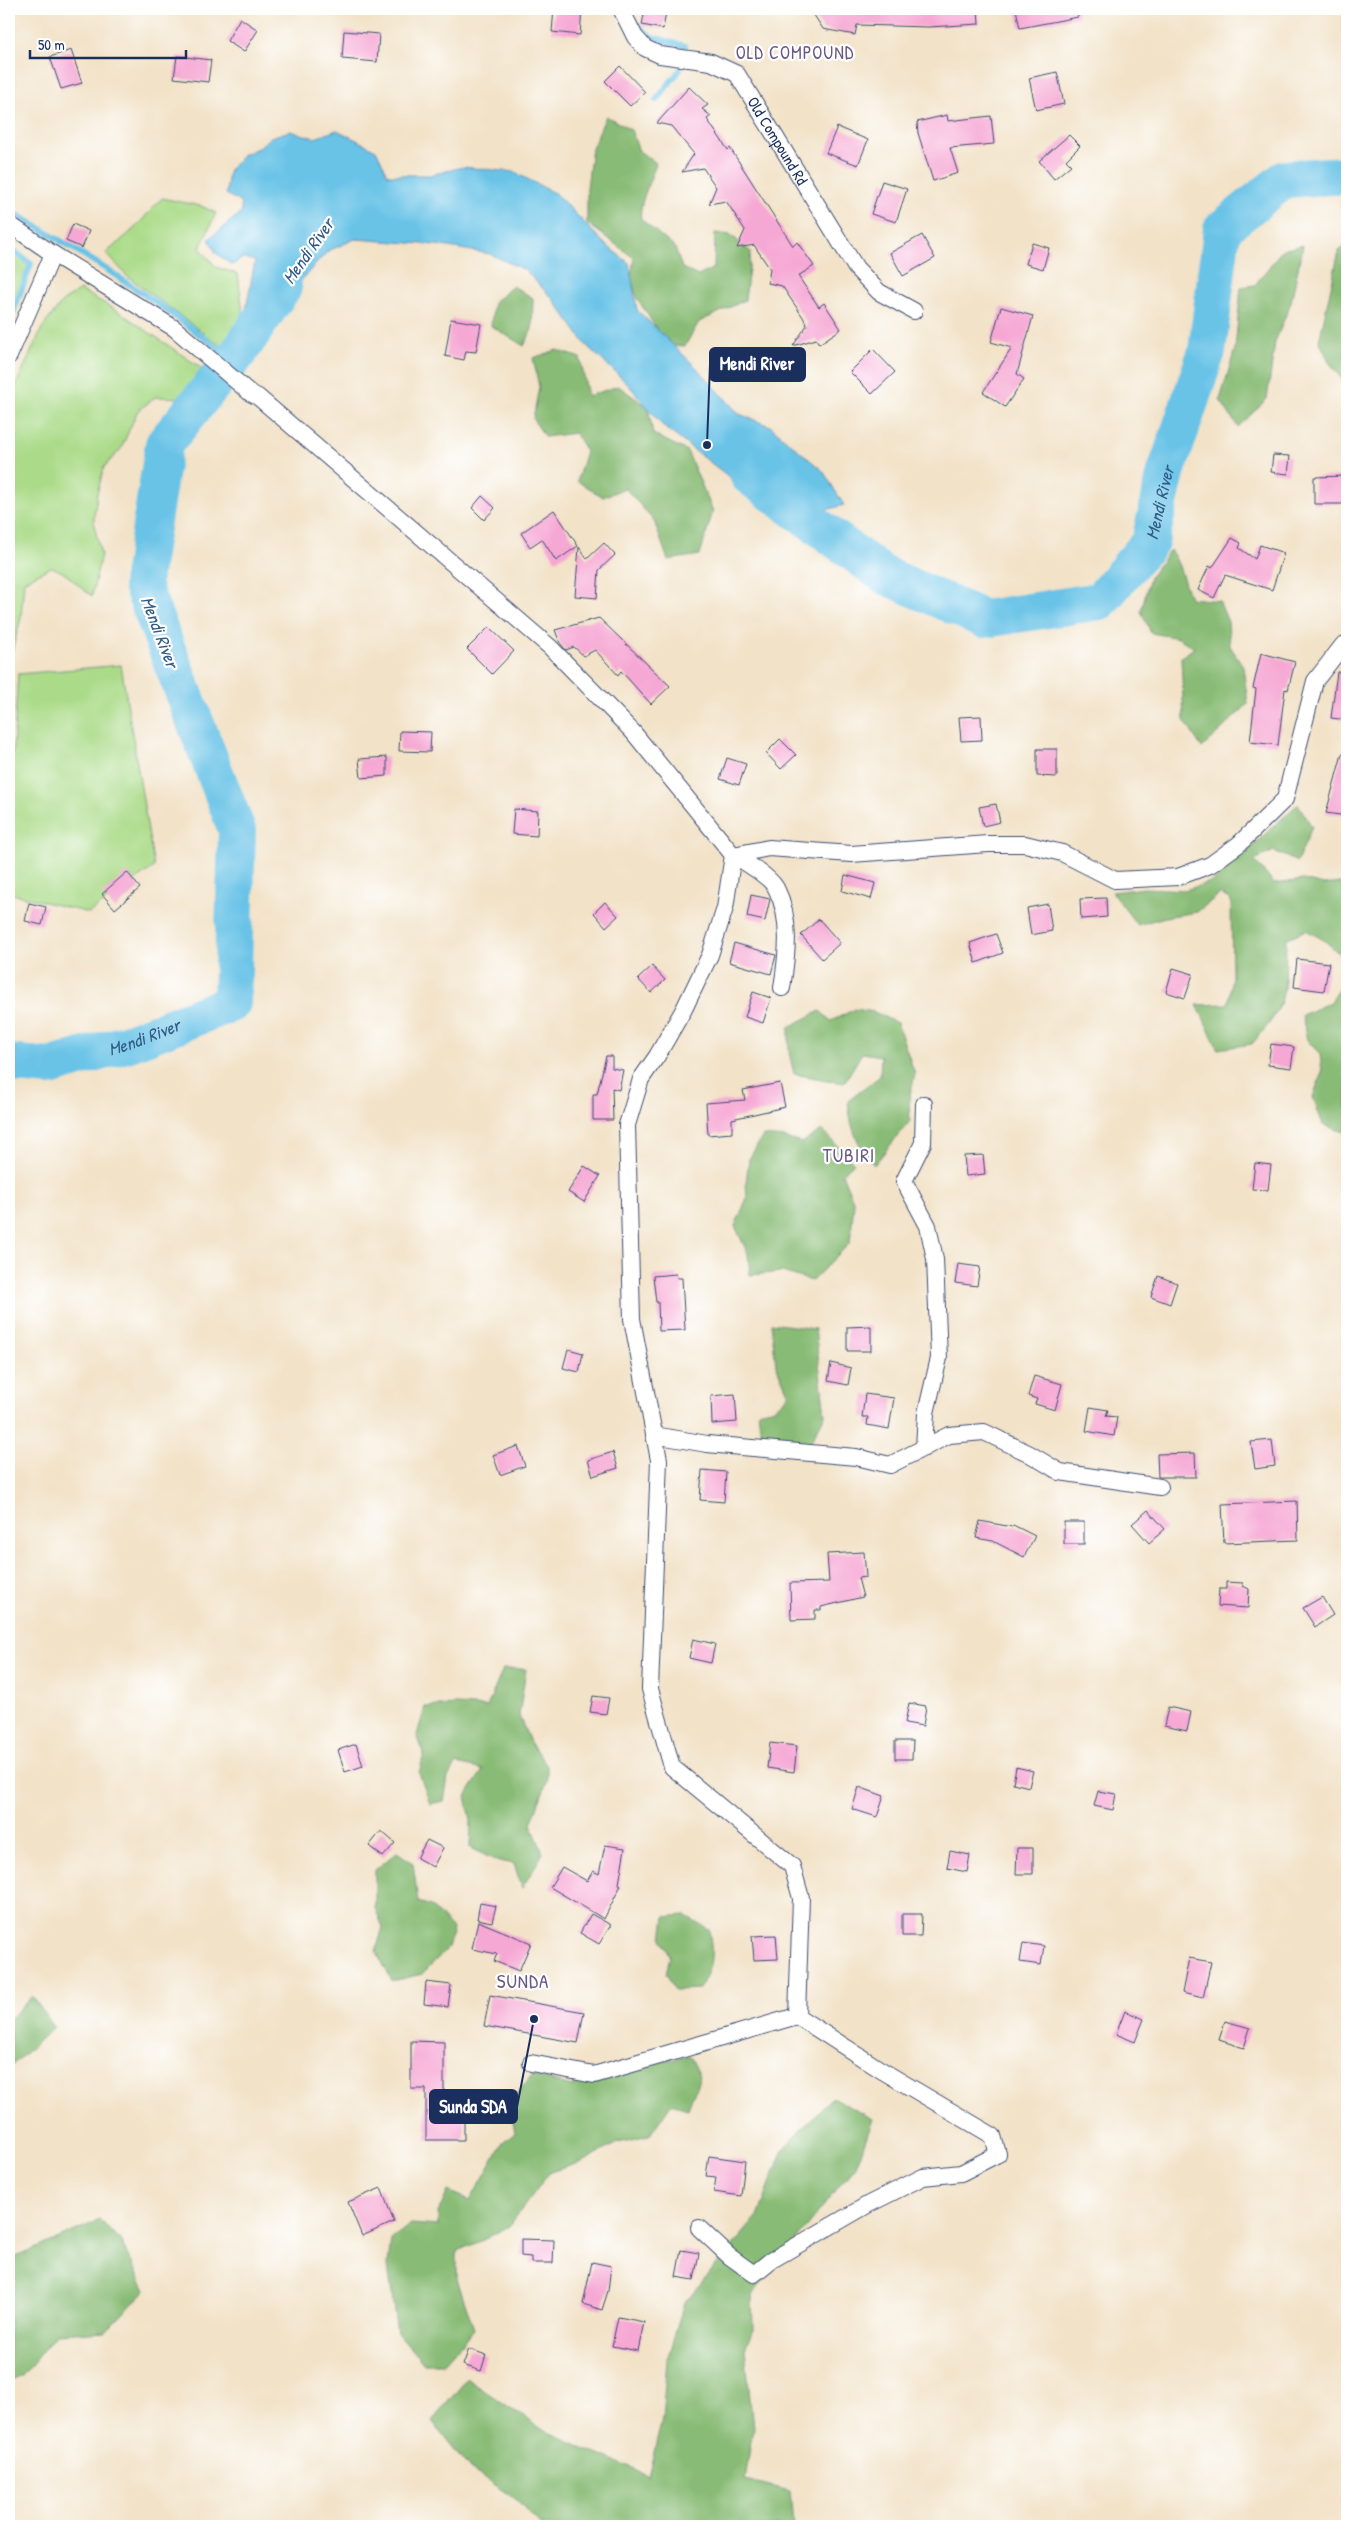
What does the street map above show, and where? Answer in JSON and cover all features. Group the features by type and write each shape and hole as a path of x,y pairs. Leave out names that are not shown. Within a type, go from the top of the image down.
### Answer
{"street":[{"name":"Old Compound Rd","path":"621,9 635,37 645,48 660,55 711,62 737,74 856,268 879,292 914,311"},
{"path":"9,224 53,254 174,328 250,393 258,396 310,440 550,647 634,732 733,855 754,867 775,887 784,916 788,951 782,988"},
{"path":"9,356 53,254"},
{"path":"733,855 769,848 851,854 988,844 1025,844 1062,853 1115,880 1178,877 1210,866 1239,844 1284,799 1315,681 1343,646 1347,644"},
{"path":"733,855 725,908 710,954 684,1009 657,1056 640,1079 627,1125 632,1319 659,1460 650,1689 672,1767 792,1866 801,1898 797,2016"},
{"path":"924,1104 923,1143 904,1181 928,1226 935,1259 940,1358 926,1413 924,1448"},
{"path":"654,1435 707,1444 856,1457 890,1465 949,1435 984,1432 1028,1453 1060,1472 1160,1487"},
{"path":"531,2063 594,2075 797,2016 881,2070 993,2136 998,2154 961,2173 923,2177 869,2204 770,2261 754,2274 729,2256 700,2228"}],"green space":[{"path":"606,116 631,130 639,151 656,163 641,206 641,219 675,248 682,268 698,276 714,268 715,233 731,235 751,252 745,300 699,322 685,346 667,345 637,298 631,278 634,258 587,223 587,188 592,148"},
{"path":"162,198 201,206 216,213 200,248 216,267 238,274 245,329 230,353 127,276 106,253 133,230"},
{"path":"1303,245 1291,302 1275,342 1267,399 1238,427 1220,400 1235,349 1241,287 1255,285 1282,250"},
{"path":"1347,245 1347,386 1330,363 1319,341 1339,251"},
{"path":"9,247 31,264 9,325"},
{"path":"513,286 533,298 532,329 524,346 491,326 494,302"},
{"path":"80,290 118,311 207,372 213,393 188,398 155,397 137,412 121,449 104,467 97,494 94,517 101,554 92,596 67,576 51,567 24,581 21,618 9,663 9,400 42,328 62,302"},
{"path":"557,350 580,358 588,396 618,386 648,407 653,434 687,451 713,511 700,555 668,560 654,521 625,488 603,497 577,481 586,451 575,433 545,437 533,419 539,387 533,358"},
{"path":"1170,550 1179,567 1190,598 1219,601 1228,622 1230,646 1243,666 1248,704 1202,748 1184,720 1181,657 1194,648 1179,638 1151,633 1141,611 1150,577"},
{"path":"121,665 154,867 89,913 9,893 9,767 13,750 18,674"},
{"path":"1298,804 1312,827 1297,862 1274,851 1254,860 1274,884 1303,880 1324,885 1347,882 1347,1133 1323,1125 1313,1097 1322,1072 1320,1054 1307,1040 1302,1015 1331,1002 1346,974 1344,958 1324,940 1306,930 1286,939 1285,983 1276,1014 1252,1044 1218,1049 1197,1005 1228,1004 1232,976 1231,900 1220,894 1197,912 1165,917 1137,925 1112,892 1144,888 1185,890 1214,881"},
{"path":"855,1009 874,1012 897,1023 915,1074 909,1099 910,1121 874,1165 855,1135 848,1101 880,1076 881,1056 862,1053 844,1083 794,1074 789,1052 789,1027 820,1011 831,1021"},
{"path":"822,1130 854,1163 842,1174 854,1203 850,1243 812,1281 782,1272 750,1275 748,1254 735,1226 747,1198 746,1182 749,1159 763,1136 784,1138 802,1143"},
{"path":"771,1323 815,1329 825,1415 809,1445 774,1445 762,1441 758,1412 775,1408 789,1395 776,1365"},
{"path":"503,1669 526,1669 519,1716 530,1742 547,1766 547,1781 531,1824 543,1853 522,1888 514,1864 495,1860 470,1848 471,1820 466,1796 483,1770 457,1764 448,1777 444,1801 430,1804 419,1773 424,1754 417,1735 425,1707 456,1705 487,1707"},
{"path":"397,1852 413,1863 418,1902 431,1906 453,1929 448,1948 422,1974 392,1981 376,1951 383,1927 375,1908 375,1870"},
{"path":"684,1915 709,1929 711,1960 707,1974 699,1989 675,1990 666,1973 670,1956 662,1939 665,1917"},
{"path":"32,1996 54,2027 9,2068 9,2020"},
{"path":"690,2056 700,2076 688,2109 671,2104 649,2136 617,2143 582,2162 550,2172 509,2226 457,2251 457,2279 474,2329 443,2364 424,2364 397,2333 388,2266 391,2239 411,2224 438,2226 438,2213 448,2191 470,2201 504,2141 515,2132 509,2102 532,2075 572,2086 647,2064"},
{"path":"832,2097 873,2119 857,2164 752,2295 753,2330 745,2348 753,2428 745,2480 790,2491 793,2526 541,2526 517,2500 470,2469 432,2421 467,2379 548,2433 648,2476 662,2420 667,2360 684,2303 758,2216 783,2149"},
{"path":"100,2220 120,2240 146,2290 106,2331 56,2334 22,2376 9,2382 9,2260"}],"water":[{"path":"337,130 376,150 388,175 430,175 463,167 514,172 556,194 606,245 629,263 637,310 701,372 739,414 770,426 823,471 844,505 822,511 762,502 664,427 627,383 587,346 553,299 525,270 490,254 437,245 355,239 328,251 289,293 260,348 246,309 255,261 243,258 232,265 216,253 209,239 242,212 240,202 226,194 229,170 244,154 258,148 271,137 290,131 315,138"}],"building":[{"path":"554,9 582,9 580,35 552,32"},
{"path":"645,9 666,13 663,29 642,25"},
{"path":"810,9 978,9 979,24 929,27 857,25 855,35 823,29"},
{"path":"1016,9 1078,9 1078,17 1020,28"},
{"path":"240,18 258,30 244,52 227,41"},
{"path":"344,31 379,34 377,62 342,59"},
{"path":"71,50 82,83 61,89 50,57"},
{"path":"177,56 211,60 208,82 174,78"},
{"path":"620,66 645,92 630,106 605,81"},
{"path":"1057,72 1064,104 1036,110 1029,78"},
{"path":"689,87 708,105 702,109 711,116 707,119 728,150 730,148 793,246 797,242 814,266 798,276 819,307 824,303 841,329 819,344 816,339 793,346 807,325 803,317 782,286 768,283 770,269 754,245 737,248 745,230 726,201 709,204 716,187 703,168 682,172 694,154 671,126 657,123"},
{"path":"947,115 948,121 991,116 994,144 950,148 958,173 933,181 918,133 917,122"},
{"path":"837,127 868,140 858,165 826,153"},
{"path":"1069,135 1080,146 1066,160 1071,165 1054,179 1039,161"},
{"path":"882,181 907,189 896,222 871,214"},
{"path":"73,224 89,231 82,248 66,241"},
{"path":"922,235 935,258 903,276 890,253"},
{"path":"1032,243 1049,248 1043,269 1026,264"},
{"path":"1001,307 1033,316 1017,374 1024,379 1005,407 983,392 1012,348 991,342"},
{"path":"451,319 481,324 476,352 466,351 464,360 445,356"},
{"path":"873,349 895,372 872,394 850,372"},
{"path":"1273,455 1290,456 1288,474 1271,472"},
{"path":"1347,476 1347,504 1314,504 1314,477"},
{"path":"482,496 495,508 484,520 472,508"},
{"path":"554,510 578,546 556,561 542,539 530,547 521,533"},
{"path":"1232,538 1241,543 1239,548 1255,559 1260,545 1284,553 1272,590 1225,575 1214,598 1198,590 1209,566 1212,568"},
{"path":"604,543 615,555 599,570 597,598 575,596 579,547 587,559"},
{"path":"599,618 670,686 651,704 621,671 618,675 595,650 584,656 574,647 566,650 560,643 555,630"},
{"path":"489,627 514,651 492,674 467,649"},
{"path":"1261,653 1295,662 1288,690 1285,689 1278,745 1250,742 1256,689 1253,688"},
{"path":"1337,672 1347,672 1347,720 1331,718"},
{"path":"981,716 982,740 961,741 959,717"},
{"path":"400,731 431,732 430,752 399,751"},
{"path":"780,739 796,755 781,769 766,753"},
{"path":"1037,749 1057,749 1057,777 1037,776"},
{"path":"1342,754 1347,755 1347,816 1326,813"},
{"path":"387,757 387,776 361,778 359,759"},
{"path":"727,758 746,764 739,785 720,779"},
{"path":"996,804 1000,822 983,826 979,807"},
{"path":"514,809 538,811 537,836 512,834"},
{"path":"127,872 140,888 115,909 102,894"},
{"path":"845,875 875,883 871,899 842,891"},
{"path":"751,895 770,899 765,921 747,917"},
{"path":"1106,898 1107,917 1081,919 1080,899"},
{"path":"605,902 618,916 606,927 594,913"},
{"path":"29,903 46,907 42,925 25,921"},
{"path":"1048,904 1052,931 1031,935 1027,908"},
{"path":"819,919 840,943 822,959 801,935"},
{"path":"996,934 1003,953 976,963 970,943"},
{"path":"734,943 776,955 771,974 729,962"},
{"path":"1297,959 1329,963 1324,991 1294,987"},
{"path":"652,966 665,980 651,993 638,979"},
{"path":"1173,968 1193,974 1185,998 1166,992"},
{"path":"753,992 771,998 763,1023 745,1017"},
{"path":"1271,1044 1294,1047 1291,1068 1268,1065"},
{"path":"606,1056 612,1056 612,1068 623,1070 619,1090 612,1088 613,1120 593,1120 593,1094 597,1094"},
{"path":"780,1083 785,1107 732,1119 732,1133 708,1135 706,1103 745,1100 743,1090"},
{"path":"983,1155 985,1174 966,1176 964,1156"},
{"path":"1255,1163 1271,1165 1268,1190 1252,1189"},
{"path":"584,1166 600,1176 584,1202 568,1192"},
{"path":"958,1264 980,1267 977,1286 955,1283"},
{"path":"676,1274 677,1278 682,1278 685,1330 659,1331 658,1302 656,1302 653,1276"},
{"path":"1158,1276 1177,1283 1170,1304 1151,1297"},
{"path":"871,1326 871,1351 847,1351 847,1327"},
{"path":"568,1349 583,1353 579,1372 563,1368"},
{"path":"831,1363 851,1368 848,1385 828,1381"},
{"path":"1034,1376 1062,1384 1055,1410 1035,1404 1037,1399 1028,1396"},
{"path":"735,1394 737,1422 712,1424 711,1396"},
{"path":"865,1394 894,1398 889,1429 867,1425 868,1417 862,1417"},
{"path":"1090,1407 1108,1410 1106,1416 1117,1417 1114,1436 1086,1431"},
{"path":"1272,1440 1275,1466 1255,1469 1251,1442"},
{"path":"518,1446 525,1466 500,1475 493,1455"},
{"path":"613,1452 618,1468 593,1476 588,1460"},
{"path":"1195,1453 1196,1477 1158,1477 1157,1454"},
{"path":"702,1470 726,1472 724,1502 700,1500"},
{"path":"1297,1501 1298,1540 1224,1543 1222,1504"},
{"path":"1148,1510 1165,1529 1149,1543 1132,1524"},
{"path":"980,1521 1012,1527 1013,1525 1035,1536 1024,1557 993,1541 976,1538"},
{"path":"1064,1522 1084,1522 1084,1544 1064,1544"},
{"path":"864,1552 866,1577 858,1578 863,1597 821,1607 821,1610 815,1610 815,1619 791,1620 790,1583 829,1582 827,1554"},
{"path":"1226,1582 1243,1583 1243,1586 1249,1589 1248,1608 1218,1606 1219,1589 1226,1589"},
{"path":"1322,1597 1333,1615 1315,1627 1303,1608"},
{"path":"693,1639 715,1644 711,1663 689,1658"},
{"path":"593,1696 609,1698 606,1714 590,1712"},
{"path":"909,1703 926,1706 923,1726 905,1723"},
{"path":"1168,1707 1191,1712 1187,1731 1164,1726"},
{"path":"895,1741 913,1741 912,1759 895,1759"},
{"path":"770,1743 797,1746 794,1772 767,1768"},
{"path":"356,1744 363,1766 345,1772 338,1750"},
{"path":"1016,1767 1033,1771 1029,1787 1013,1783"},
{"path":"859,1787 884,1796 877,1817 852,1809"},
{"path":"1098,1791 1116,1794 1113,1810 1094,1806"},
{"path":"381,1831 395,1843 383,1857 369,1846"},
{"path":"427,1840 443,1848 433,1867 417,1858"},
{"path":"605,1845 625,1848 619,1884 621,1885 604,1919 550,1887 562,1867 587,1881 593,1871 599,1874"},
{"path":"1017,1848 1033,1848 1033,1874 1016,1874"},
{"path":"950,1851 970,1855 967,1872 947,1868"},
{"path":"480,1903 496,1906 492,1922 477,1919"},
{"path":"591,1914 611,1925 599,1944 580,1933"},
{"path":"902,1914 922,1914 921,1936 902,1936"},
{"path":"478,1921 531,1943 519,1971 494,1961 497,1954 472,1949"},
{"path":"776,1935 778,1959 754,1960 752,1936"},
{"path":"1023,1943 1044,1946 1041,1965 1020,1962"},
{"path":"1189,1958 1211,1962 1203,1998 1182,1993"},
{"path":"426,1982 451,1985 448,2007 424,2004"},
{"path":"490,1995 584,2012 578,2043 484,2026"},
{"path":"1125,2011 1144,2019 1135,2042 1116,2034"},
{"path":"1225,2021 1250,2028 1244,2048 1219,2040"},
{"path":"411,2041 444,2042 444,2116 464,2116 464,2140 426,2140 426,2089 411,2089"},
{"path":"709,2156 745,2161 741,2196 714,2192 716,2177 706,2176"},
{"path":"381,2188 394,2222 362,2236 348,2202"},
{"path":"521,2239 554,2240 553,2263 531,2263 531,2257 521,2256"},
{"path":"681,2250 699,2253 694,2280 676,2277"},
{"path":"592,2262 611,2266 608,2291 602,2310 583,2304"},
{"path":"618,2317 644,2322 638,2351 612,2346"},
{"path":"469,2349 486,2355 481,2371 463,2365"}],"waterway":[{"path":"633,22 652,37 685,46"},
{"path":"656,100 680,70"},
{"name":"Mendi River","path":"749,476 884,575 984,619 1100,601 1150,542 1166,472 1207,351 1222,229 1285,179 1347,175"},
{"path":"9,210 124,280 232,360"},
{"path":"9,247 31,264 10,321"},
{"name":"Mendi River","path":"9,1063 49,1067 129,1043 232,1003 237,830 142,585 164,444 239,352 283,287"}],"place":[{"name":"Mendi River","path":"707,445"},
{"name":"Sunda SDA","path":"534,2019"}],"district":[{"name":"OLD COMPOUND","path":"795,52"},
{"name":"TUBIRI","path":"849,1155"},
{"name":"SUNDA","path":"523,1981"}]}
